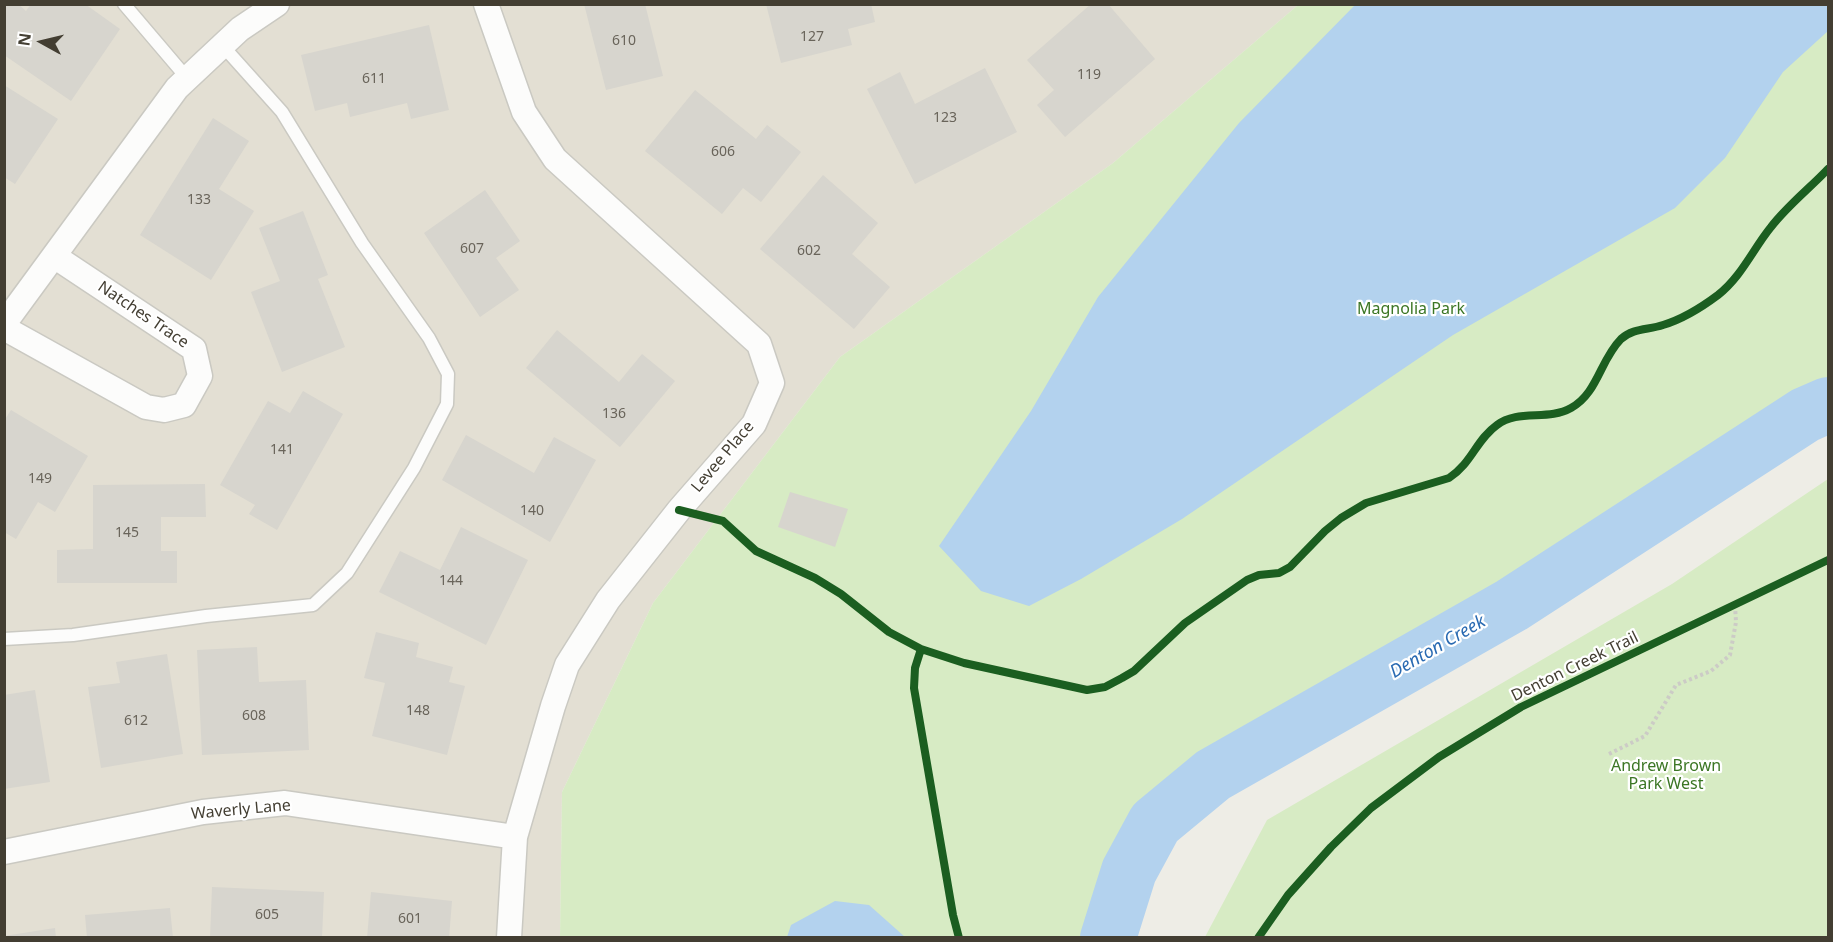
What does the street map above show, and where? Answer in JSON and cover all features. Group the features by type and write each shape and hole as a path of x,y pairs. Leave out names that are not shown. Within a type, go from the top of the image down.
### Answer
{"street":[{"name":"Natches Trace","path":"54,256 194,349 200,376 184,405 164,410 146,407 4,326 54,256 177,88 240,29 277,4"},
{"name":"Levee Place","path":"486,4 524,112 555,159 759,344 772,383 754,424 679,510 608,600 567,665 515,837 509,938"},
{"name":"Waverly Lane","path":"4,852 203,812 285,803 515,837"}],"lane":[{"path":"124,4 188,78"},
{"path":"4,639 73,635 206,616 313,605 347,573 414,468 447,404 448,374 429,338 362,243 282,112 222,45"}],"path":[{"path":"1724,610 1745,600"},
{"path":"1609,754 1645,736 1676,685 1711,671 1730,655 1736,622 1735,605"}],"shaded area":[{"path":"5,5 1298,5 1113,163 840,357 653,603 562,792 560,937 5,938"}],"green space":[{"name":"Magnolia Park","path":"1298,5 1828,5 1828,405 1805,415 1512,605 1213,775 1155,823 1129,871 1108,937 560,938 562,792 653,603 840,357 1113,163"},
{"name":"Andrew Brown Park West","path":"1828,479 1828,937 1205,937 1267,820 1672,584"}],"water":[{"path":"1355,5 1828,5 1828,31 1783,72 1725,158 1675,208 1453,335 1182,519 1081,579 1029,606 981,591 939,546 1031,411 1098,297 1239,123"},
{"path":"835,901 869,905 905,937 787,937 791,925"}],"building":[{"path":"4,4 18,4 26,11 31,4 85,4 120,29 71,101 4,55"},
{"path":"584,4 645,4 663,76 606,90"},
{"path":"766,4 871,4 875,22 848,29 852,45 781,63"},
{"path":"1091,4 1108,4 1155,59 1065,137 1037,105 1054,90 1027,60"},
{"path":"429,25 449,110 411,119 407,103 350,117 347,103 315,111 301,55"},
{"path":"985,68 1017,132 915,184 867,89 900,72 915,104"},
{"path":"4,85 58,119 15,184 4,177"},
{"path":"695,90 756,139 767,125 801,152 761,202 743,188 722,214 645,151"},
{"path":"213,118 249,141 219,189 254,211 211,280 140,235"},
{"path":"823,175 878,223 852,254 890,287 854,329 760,249"},
{"path":"485,190 520,241 496,258 519,290 480,317 424,233"},
{"path":"303,211 328,275 318,279 345,347 282,372 251,292 280,281 259,228"},
{"path":"557,330 619,382 642,354 675,381 620,447 526,368"},
{"path":"303,391 343,414 277,530 249,514 255,505 220,485 268,401 290,413"},
{"path":"11,410 88,456 55,512 38,502 16,539 4,532 4,421"},
{"path":"466,435 534,473 554,437 596,460 550,542 442,480"},
{"path":"205,484 206,517 161,517 161,551 177,551 177,583 57,583 57,550 93,549 93,485"},
{"path":"790,492 848,509 835,547 778,527"},
{"path":"461,527 528,560 486,645 379,592 400,551 440,570"},
{"path":"376,632 419,643 416,657 453,667 449,682 465,686 447,755 372,736 385,683 364,678"},
{"path":"257,647 259,682 306,680 309,750 202,755 197,650"},
{"path":"167,654 183,754 101,768 88,687 120,683 116,662"},
{"path":"35,690 50,782 4,789 4,695"},
{"path":"212,887 324,892 322,938 210,938"},
{"path":"371,892 452,901 449,938 367,938"},
{"path":"170,908 173,938 87,938 85,915"},
{"path":"55,928 56,938 4,938 4,936"}],"waterway":[{"name":"Denton Creek","path":"1108,938 1129,871 1155,823 1213,775 1512,605 1805,415 1828,405"}],"cycle path":[{"path":"959,938 953,915 914,688 915,668 921,649 964,663 1087,690 1105,687 1134,671 1185,623 1247,580 1259,575 1279,573 1290,567 1341,518 1366,503 1449,478 1463,466 1484,437 1505,420 1562,412 1580,402 1621,339 1636,331 1657,327 1678,319 1718,295 1741,271 1778,219 1828,169"},
{"path":"679,510 723,521 756,551 815,578 841,594 889,632 921,649"},
{"name":"Denton Creek Trail","path":"1258,938 1288,895 1331,847 1371,808 1439,757 1521,707 1828,560"}]}
